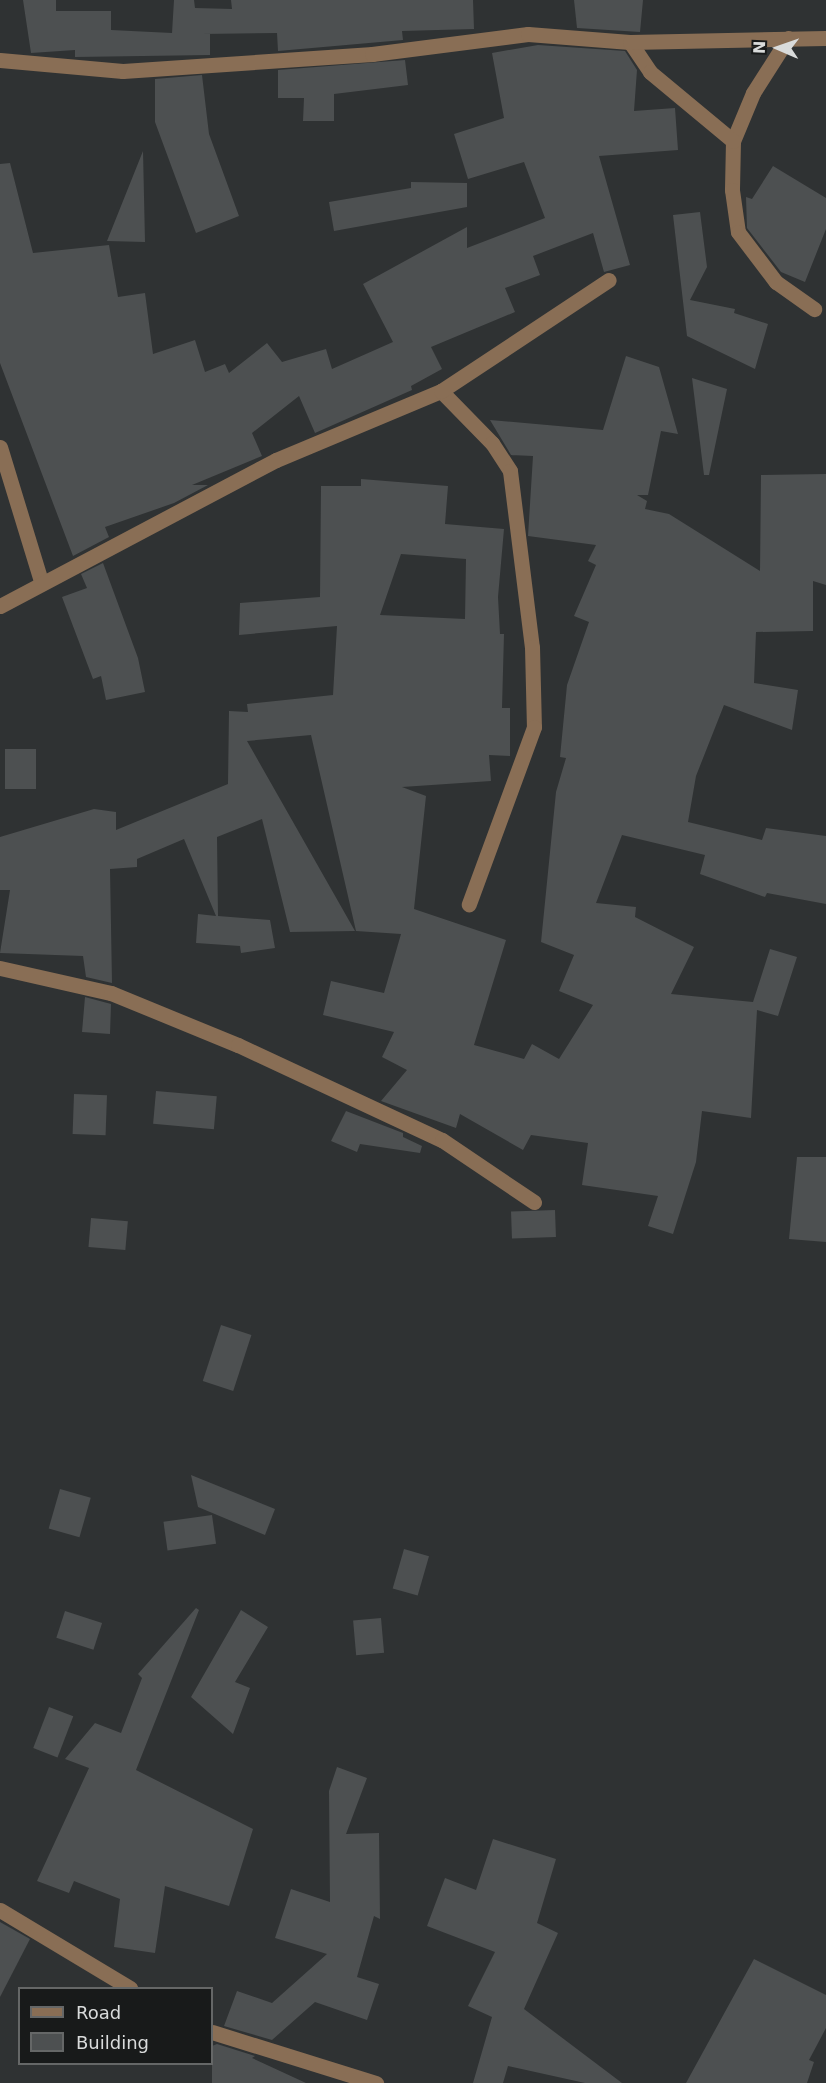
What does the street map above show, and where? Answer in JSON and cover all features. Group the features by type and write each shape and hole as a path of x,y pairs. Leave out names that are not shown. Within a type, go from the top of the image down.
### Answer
{"street":[{"path":"0,60 123,71 372,54 528,34 630,42 826,38"},
{"path":"788,38 753,93 733,141 738,232 776,282 814,309"},
{"path":"630,42 650,72 733,141"},
{"path":"0,606 41,581 276,460 441,391 609,280"},
{"path":"441,391 492,443 510,471 532,647 534,727 469,904"},
{"path":"0,447 41,581"},
{"path":"0,968 111,993 238,1046 442,1140 534,1202"},
{"path":"0,1910 127,1987"},
{"path":"213,2032 376,2083"}],"building":[{"path":"23,0 56,0 56,11 111,11 111,30 172,33 174,0 194,0 195,8 232,9 231,0 473,0 474,29 402,31 403,40 278,51 277,33 201,34 210,34 210,55 75,57 75,50 31,53"},
{"path":"574,0 643,0 640,32 577,28"},
{"path":"538,45 625,51 637,70 634,111 675,108 678,150 599,156 630,265 604,272 593,233 533,256 540,275 505,288 515,312 431,347 442,369 411,386 412,390 315,433 299,396 252,433 262,456 192,485 208,485 174,503 105,527 109,537 73,556 0,363 0,164 10,163 33,253 109,245 118,297 145,293 153,354 195,340 205,372 225,364 229,373 267,343 282,362 326,349 332,369 393,342 363,284 467,227 467,248 545,218 524,162 468,179 454,134 504,118 492,53"},
{"path":"405,60 408,85 334,94 334,121 303,121 304,98 278,98 278,70"},
{"path":"202,75 209,134 239,216 196,233 155,122 155,79"},
{"path":"143,151 145,242 107,241"},
{"path":"773,166 826,198 826,229 805,282 781,272 747,228 746,197 752,199"},
{"path":"411,182 467,183 467,207 334,231 329,202 411,188"},
{"path":"700,212 707,267 690,300 735,309 734,313 768,324 755,369 687,336 673,215"},
{"path":"626,356 659,367 678,434 661,431 648,495 637,495 647,501 645,509 669,514 760,571 761,475 826,474 826,585 813,581 813,631 756,632 754,683 798,690 792,730 724,705 696,776 688,822 762,840 766,828 826,836 826,904 767,893 765,897 700,874 705,855 622,835 596,903 636,907 635,917 694,947 671,994 753,1002 770,949 797,957 778,1016 757,1010 751,1118 702,1111 696,1162 673,1234 648,1226 658,1196 582,1185 588,1143 531,1135 523,1150 460,1114 456,1128 381,1101 407,1070 382,1057 394,1032 323,1015 331,981 384,993 401,934 356,931 311,735 247,741 355,931 290,932 262,819 217,837 218,916 270,920 275,948 241,953 240,946 196,943 198,914 216,916 184,839 137,859 137,867 110,869 112,983 86,977 83,956 0,953 10,890 0,890 0,837 94,809 116,812 116,830 228,784 229,711 248,712 247,704 333,695 337,626 239,635 240,603 320,597 321,486 361,486 361,479 448,486 445,524 504,529 498,597 500,634 504,634 502,708 510,708 510,756 489,755 491,781 402,787 426,796 414,909 506,940 474,1045 524,1059 532,1044 559,1059 593,1005 559,991 574,955 541,942 556,792 566,758 560,757 567,685 589,622 574,616 596,565 588,561 596,545 528,536 533,456 511,455 490,420 603,430","holes":["401,554 466,559 465,619 380,615"]},
{"path":"692,378 727,389 709,475 704,475"},
{"path":"103,563 138,658 145,692 106,700 101,676 93,679 62,597 87,588 81,574"},
{"path":"5,749 36,749 36,789 5,789"},
{"path":"85,997 111,1004 110,1034 82,1032"},
{"path":"156,1091 217,1096 214,1129 153,1124"},
{"path":"74,1094 107,1095 106,1135 73,1134"},
{"path":"346,1111 403,1133 403,1137 422,1146 420,1153 360,1144 357,1152 331,1141"},
{"path":"797,1157 826,1157 826,1242 789,1239"},
{"path":"555,1210 556,1237 512,1239 511,1212"},
{"path":"91,1218 128,1221 125,1250 88,1247"},
{"path":"221,1325 251,1335 233,1391 203,1381"},
{"path":"191,1475 275,1509 265,1535 198,1507"},
{"path":"60,1489 91,1498 79,1537 49,1528"},
{"path":"212,1515 216,1544 168,1551 163,1522"},
{"path":"404,1549 429,1556 418,1596 393,1588"},
{"path":"196,1608 199,1610 136,1770 253,1829 229,1906 165,1886 155,1953 114,1947 120,1899 74,1881 69,1893 37,1881 89,1768 65,1759 95,1723 121,1733 142,1678 138,1674"},
{"path":"241,1610 268,1627 235,1682 250,1688 233,1734 191,1697"},
{"path":"65,1611 102,1623 93,1650 56,1638"},
{"path":"381,1618 384,1653 356,1655 353,1620"},
{"path":"49,1707 73,1716 58,1757 33,1748"},
{"path":"337,1767 367,1778 346,1834 379,1833 380,1919 374,1916 357,1977 379,1984 367,2020 315,2002 272,2040 224,2026 237,1991 272,2003 327,1954 275,1938 291,1889 330,1902 329,1791"},
{"path":"493,1839 556,1859 537,1923 558,1933 524,2009 622,2083 585,2083 508,2066 503,2083 473,2083 492,2017 468,2006 495,1952 427,1926 445,1878 476,1890"},
{"path":"0,1922 30,1939 0,1997"},
{"path":"754,1959 826,1995 826,2028 809,2060 814,2062 807,2083 686,2083"},
{"path":"217,2044 255,2056 252,2058 306,2083 212,2083 213,2046"}]}
